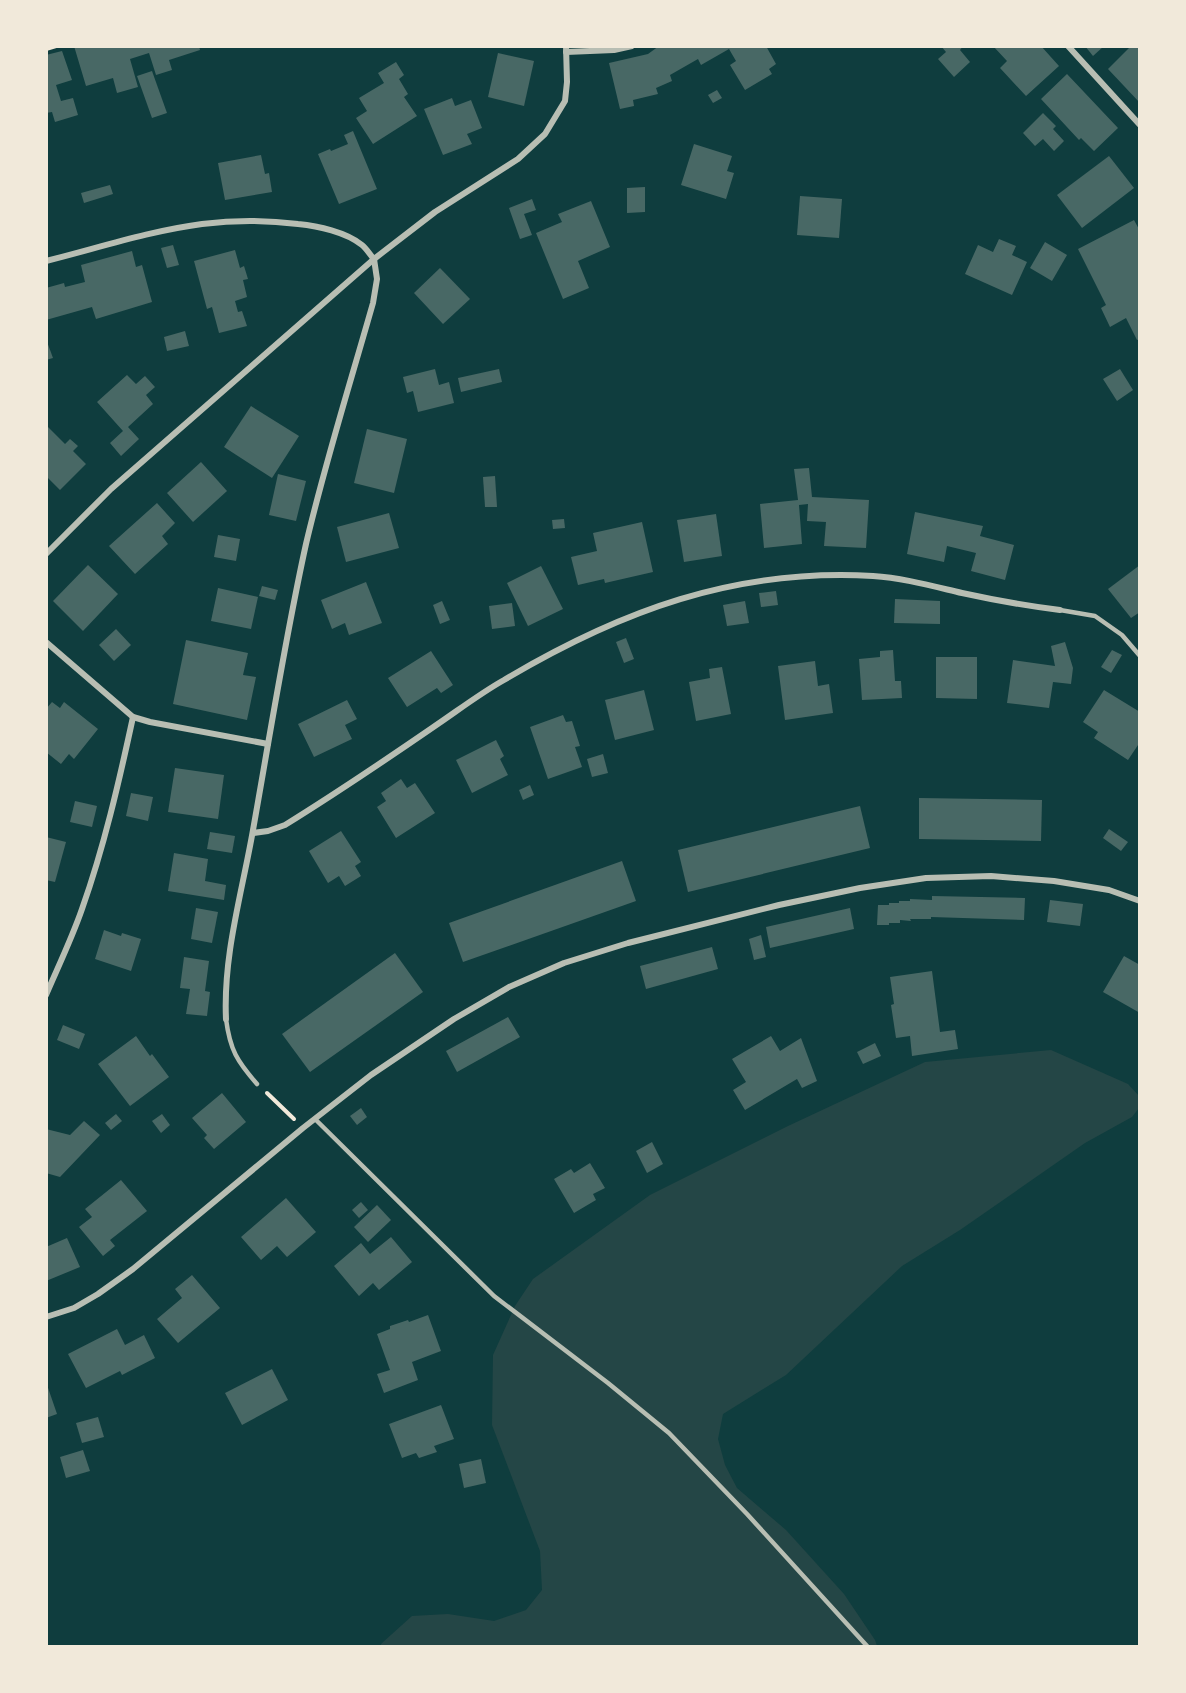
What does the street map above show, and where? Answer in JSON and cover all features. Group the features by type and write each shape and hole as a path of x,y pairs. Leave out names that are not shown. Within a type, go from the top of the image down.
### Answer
{"street":[{"path":"46,554 111,489 374,259 435,212 518,159 545,134 565,100 566,49 614,50 632,46"},
{"path":"1068,46 1140,125"},
{"path":"46,261 163,231 203,224 249,221 318,226 342,234 362,245 374,259 377,279 373,303 306,543 290,621 232,938 225,997 226,1019"},
{"path":"253,833 285,825 502,681 565,646 621,619 674,600 726,586 777,578 873,576 912,580 1012,603 1060,610"},
{"path":"46,642 132,717 268,744"},
{"path":"46,995 82,910 100,854 120,777 132,717"},
{"path":"46,1317 74,1308 133,1269 303,1128 371,1075 454,1019 509,987 564,963 628,943 779,905 860,888 926,878 991,876 1054,881 1109,890 1140,901"}],"lane":[{"path":"1060,610 1095,616 1122,635 1140,656"},
{"path":"226,1019 231,1047 239,1063 257,1084"},
{"path":"315,1119 494,1296 669,1433 747,1514 867,1647"}],"path":[{"path":"46,49 56,46"},
{"path":"257,1084 303,1128"}],"shaded area":[{"path":"1051,1050 1128,1084 1139,1096 1139,1108 1132,1117 1085,1143 960,1230 902,1266 786,1375 723,1414 718,1439 725,1465 737,1488 786,1530 844,1594 877,1646 380,1646 412,1616 448,1614 494,1621 526,1610 542,1590 540,1551 492,1425 493,1355 515,1306 533,1279 650,1195 788,1126 925,1062"}],"building":[{"path":"74,46 199,46 200,50 169,60 172,70 156,75 149,53 130,59 138,87 117,93 113,78 86,86"},
{"path":"659,46 766,46 776,64 769,69 772,74 745,90 730,65 736,61 729,49 701,65 698,59 670,75 672,81 656,88 658,94 633,100 634,106 620,109 609,63 648,54"},
{"path":"941,46 963,46 960,50 970,62 954,77 938,59 946,52"},
{"path":"993,46 1041,46 1059,66 1026,96 1000,68 1007,61"},
{"path":"1085,46 1104,46 1093,56"},
{"path":"1131,46 1140,46 1140,103 1108,69"},
{"path":"62,51 72,80 56,85 61,101 73,98 78,115 55,122 52,112 46,113 46,55"},
{"path":"498,53 534,61 524,106 488,97"},
{"path":"396,62 404,75 399,79 408,94 404,97 417,116 373,144 356,118 367,111 359,98 384,83 378,73"},
{"path":"152,71 167,113 152,118 137,76"},
{"path":"1067,74 1118,128 1094,151 1081,138 1079,140 1041,99"},
{"path":"717,90 722,98 713,103 708,95"},
{"path":"452,98 455,106 471,100 482,128 467,134 472,144 443,155 424,109"},
{"path":"1043,113 1056,126 1053,129 1064,141 1054,151 1043,139 1035,146 1023,133"},
{"path":"353,131 377,189 339,204 318,154 348,144 344,135"},
{"path":"694,144 732,156 727,171 734,173 726,199 681,185"},
{"path":"261,155 265,174 269,173 272,192 225,200 218,163"},
{"path":"1109,156 1134,188 1082,228 1057,195"},
{"path":"110,185 113,194 84,203 81,193"},
{"path":"645,187 645,212 627,213 627,188"},
{"path":"800,196 842,199 839,238 797,235"},
{"path":"532,199 536,210 524,214 532,235 520,239 509,208"},
{"path":"591,201 610,247 578,261 589,288 563,299 536,233 562,222 558,214"},
{"path":"1134,220 1140,231 1140,339 1137,340 1126,318 1110,327 1101,308 1106,305 1078,249"},
{"path":"999,239 1016,246 1012,255 1027,262 1012,295 965,274 978,245 993,252"},
{"path":"1045,242 1067,255 1052,281 1030,268"},
{"path":"173,245 179,265 167,268 161,248"},
{"path":"235,250 240,268 244,266 248,279 243,280 247,297 235,301 238,312 242,311 247,326 219,333 212,307 207,309 194,261"},
{"path":"132,251 136,267 142,265 152,302 96,319 92,307 46,320 46,288 64,283 65,287 85,282 81,265"},
{"path":"440,268 470,299 443,324 414,293"},
{"path":"185,331 189,346 167,351 164,337"},
{"path":"46,339 53,358 46,360"},
{"path":"435,369 439,385 449,382 454,403 418,412 413,391 407,393 403,377"},
{"path":"499,369 502,382 461,392 458,378"},
{"path":"1120,369 1133,390 1117,401 1103,379"},
{"path":"127,375 136,384 145,376 155,387 146,395 153,404 128,427 139,439 121,456 110,443 123,431 97,402"},
{"path":"251,406 299,436 272,478 224,447"},
{"path":"46,425 65,444 70,439 78,446 73,451 86,464 60,490 46,476"},
{"path":"367,429 407,439 394,493 354,483"},
{"path":"201,462 227,491 193,522 167,493"},
{"path":"809,468 812,497 869,500 866,548 824,546 826,522 807,521 808,504 799,505 802,544 764,548 760,504 798,500 794,469"},
{"path":"278,474 306,481 296,521 269,515"},
{"path":"495,476 497,507 485,507 483,477"},
{"path":"157,503 175,523 162,536 168,544 135,574 109,546"},
{"path":"915,512 983,526 980,536 1014,545 1005,580 971,571 976,553 947,546 944,562 907,554"},
{"path":"389,513 399,548 346,562 337,527"},
{"path":"716,514 722,556 684,562 677,520"},
{"path":"564,519 565,528 553,529 552,520"},
{"path":"642,522 653,572 605,583 604,579 578,585 571,557 597,551 593,533"},
{"path":"218,535 240,539 236,561 214,557"},
{"path":"88,565 118,594 83,631 53,601"},
{"path":"1140,565 1140,612 1131,618 1108,589"},
{"path":"541,566 563,609 528,626 507,583"},
{"path":"366,582 382,623 349,635 345,623 332,629 321,600"},
{"path":"262,586 278,590 275,600 259,596"},
{"path":"218,588 258,597 251,629 211,621"},
{"path":"776,591 778,605 761,607 759,593"},
{"path":"895,599 940,601 940,624 894,623"},
{"path":"442,601 450,620 440,624 433,605"},
{"path":"745,601 749,623 727,626 723,605"},
{"path":"512,603 515,626 492,629 489,606"},
{"path":"116,629 131,645 114,661 99,645"},
{"path":"626,638 634,659 624,663 616,642"},
{"path":"186,640 248,653 243,675 256,677 247,720 173,704"},
{"path":"1065,642 1073,668 1071,684 1053,682 1049,708 1007,703 1013,660 1055,666 1051,646"},
{"path":"893,650 895,681 901,681 902,698 862,700 859,659 880,657 880,651"},
{"path":"1112,650 1122,655 1111,673 1101,667"},
{"path":"431,651 453,685 441,693 437,688 407,707 388,678"},
{"path":"936,657 977,657 977,699 936,698"},
{"path":"815,661 818,686 829,684 833,713 785,720 778,666"},
{"path":"722,667 731,714 696,721 689,682 710,678 709,669"},
{"path":"644,690 654,730 615,740 605,700"},
{"path":"1104,690 1140,712 1140,742 1128,760 1094,738 1098,732 1083,722"},
{"path":"347,700 357,719 345,725 352,739 314,757 298,724"},
{"path":"52,702 60,708 64,702 98,729 74,759 69,754 61,764 46,752 46,709"},
{"path":"563,715 566,722 572,721 580,746 575,747 582,767 548,779 530,727"},
{"path":"496,740 504,756 500,759 508,775 472,793 456,760"},
{"path":"603,754 608,773 592,777 587,759"},
{"path":"175,768 224,775 218,819 168,812"},
{"path":"401,779 407,788 415,783 435,813 396,838 377,807 386,801 381,793"},
{"path":"530,785 534,795 523,800 519,790"},
{"path":"131,793 153,797 148,821 126,816"},
{"path":"919,798 1042,800 1041,841 919,839"},
{"path":"75,801 97,806 92,827 70,822"},
{"path":"860,806 870,848 688,892 678,850"},
{"path":"1109,829 1128,842 1121,851 1103,838"},
{"path":"341,831 361,862 355,866 361,876 345,886 339,876 328,883 309,851"},
{"path":"210,832 235,836 232,853 207,849"},
{"path":"46,837 66,842 55,882 46,880"},
{"path":"174,853 208,859 205,881 226,885 224,900 168,891"},
{"path":"622,861 636,901 463,962 449,923"},
{"path":"932,896 1025,898 1024,920 931,917 931,919 900,920 900,923 877,925 878,905 889,905 889,903 899,903 899,901 910,901 910,899 932,900"},
{"path":"1050,900 1083,904 1080,926 1047,922"},
{"path":"196,908 218,912 212,943 191,939"},
{"path":"850,908 854,929 770,948 766,927"},
{"path":"104,930 121,936 122,933 141,939 131,971 95,959"},
{"path":"761,935 766,957 754,960 749,939"},
{"path":"712,947 718,969 646,989 640,966"},
{"path":"395,953 423,992 310,1072 282,1034"},
{"path":"1124,956 1140,965 1140,1013 1103,992"},
{"path":"184,957 209,961 205,991 210,992 207,1016 186,1014 190,989 180,988"},
{"path":"932,971 940,1032 955,1030 958,1049 912,1056 910,1036 896,1038 890,977"},
{"path":"508,1017 520,1037 457,1072 446,1051"},
{"path":"63,1025 85,1034 79,1049 57,1040"},
{"path":"136,1036 169,1077 130,1106 98,1064"},
{"path":"771,1036 780,1051 801,1038 817,1081 802,1088 797,1079 745,1110 733,1090 746,1082 732,1059"},
{"path":"875,1043 881,1056 863,1064 857,1052"},
{"path":"222,1093 246,1122 214,1149 204,1138 207,1135 192,1118"},
{"path":"361,1108 367,1117 357,1125 350,1116"},
{"path":"116,1114 122,1121 111,1130 105,1123"},
{"path":"162,1114 170,1125 161,1133 152,1121"},
{"path":"84,1121 100,1135 60,1177 46,1173 46,1129 70,1135"},
{"path":"652,1142 663,1164 647,1173 636,1151"},
{"path":"590,1163 605,1188 593,1194 596,1200 574,1213 554,1179 571,1169 574,1173"},
{"path":"121,1180 147,1211 110,1240 115,1246 103,1256 79,1227 92,1217 85,1209"},
{"path":"286,1198 316,1232 287,1257 277,1246 261,1260 241,1237"},
{"path":"361,1202 368,1210 359,1218 352,1210"},
{"path":"377,1205 391,1220 368,1242 354,1227"},
{"path":"391,1237 412,1262 379,1290 373,1283 359,1296 334,1266 361,1243 370,1254"},
{"path":"67,1238 80,1267 46,1281 46,1247"},
{"path":"192,1275 220,1308 178,1343 157,1319 182,1298 175,1289"},
{"path":"428,1315 441,1351 412,1362 418,1380 384,1393 377,1374 390,1370 377,1334 390,1329 390,1326"},
{"path":"117,1329 125,1345 144,1335 155,1358 122,1375 120,1371 86,1388 68,1354"},
{"path":"272,1369 288,1400 242,1425 225,1393"},
{"path":"46,1382 57,1414 46,1418"},
{"path":"441,1405 454,1439 434,1446 437,1452 419,1458 416,1453 402,1458 389,1424"},
{"path":"98,1417 104,1437 82,1443 76,1423"},
{"path":"83,1450 90,1471 66,1478 60,1457"},
{"path":"481,1459 486,1483 464,1488 459,1464"}]}
